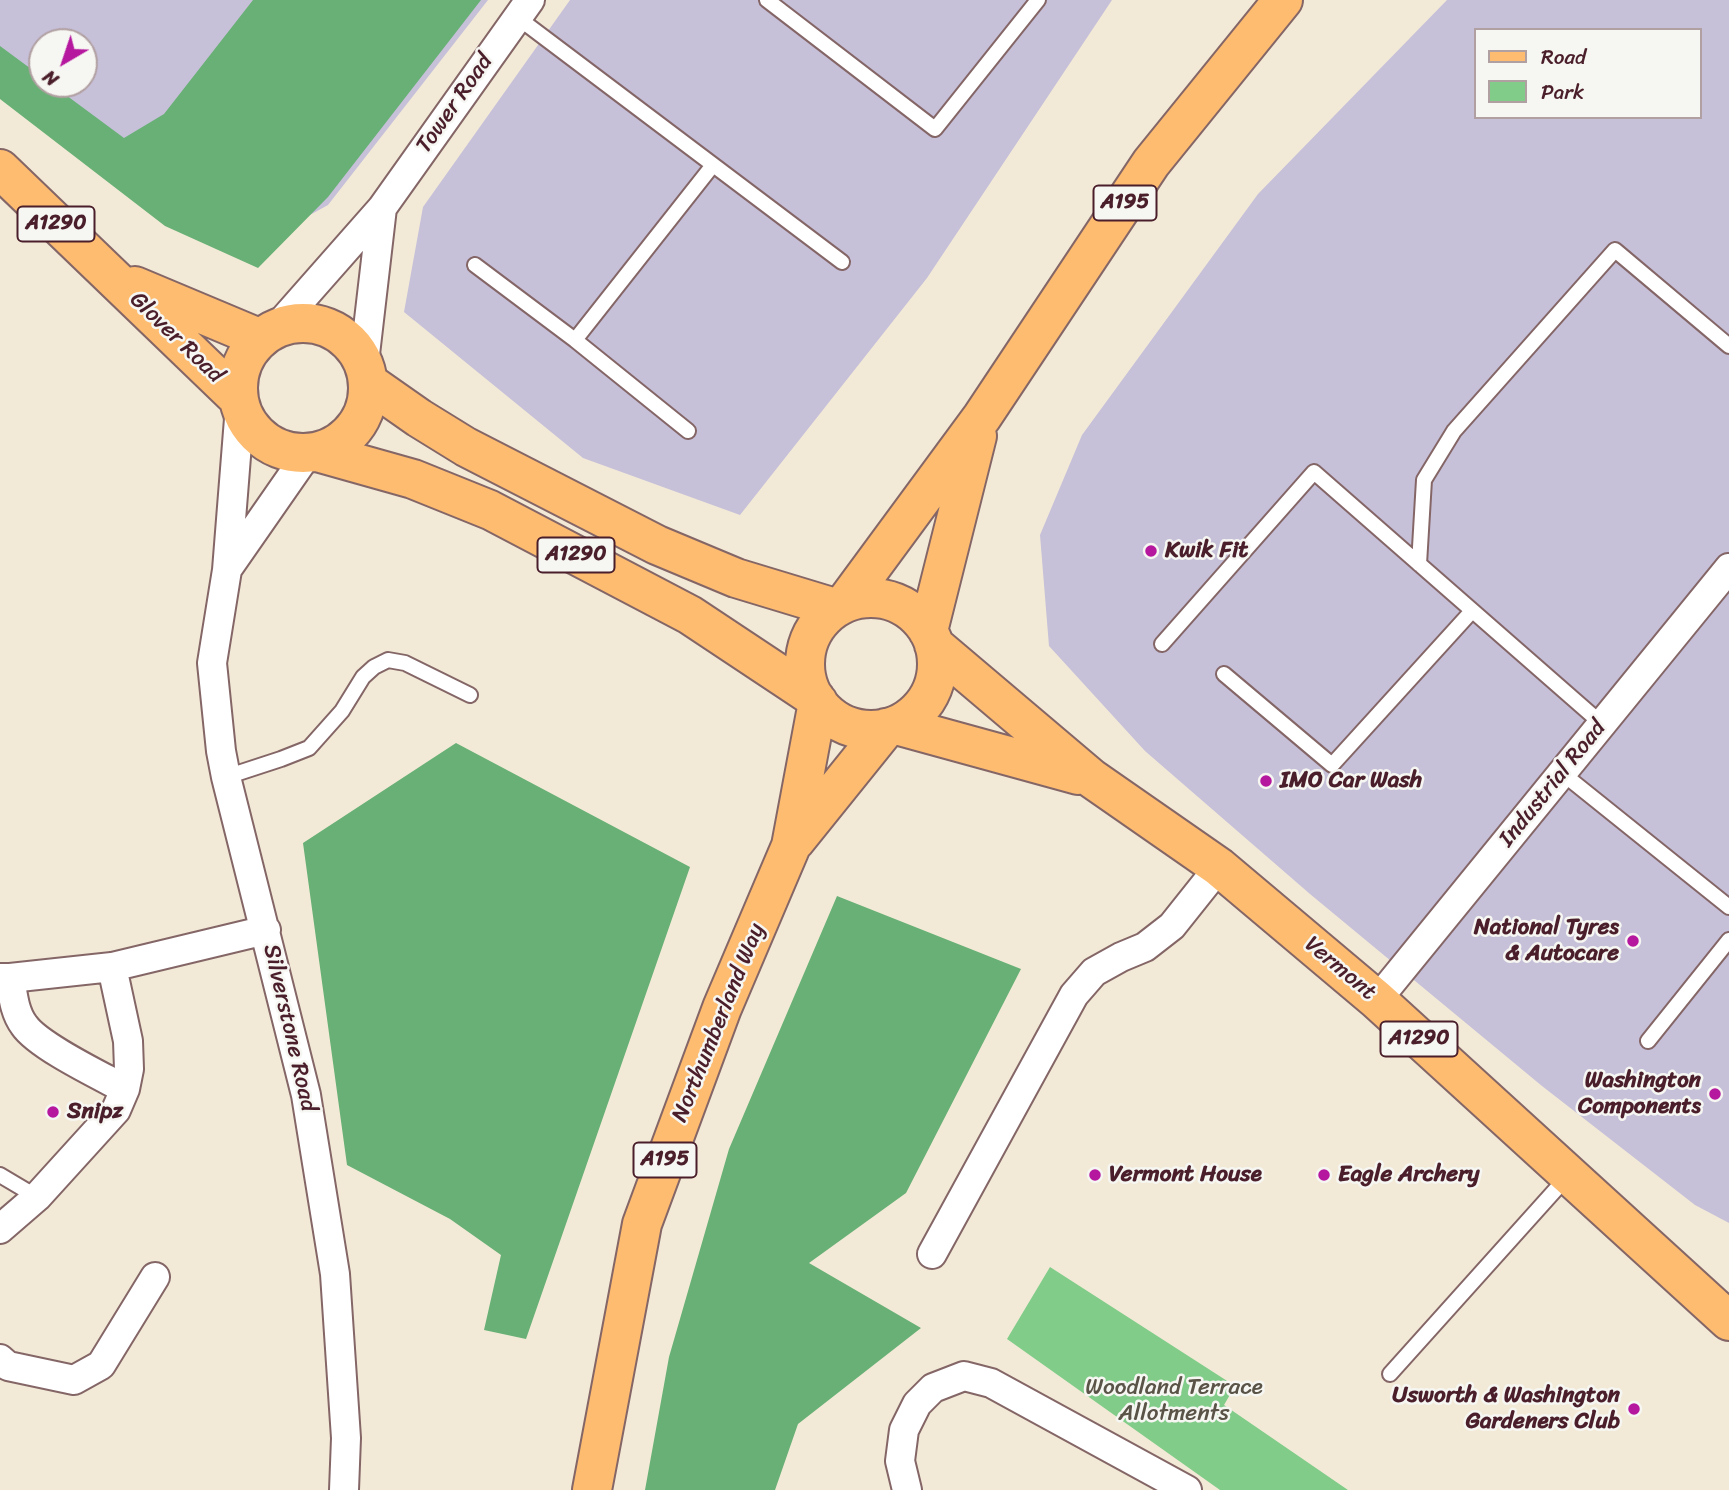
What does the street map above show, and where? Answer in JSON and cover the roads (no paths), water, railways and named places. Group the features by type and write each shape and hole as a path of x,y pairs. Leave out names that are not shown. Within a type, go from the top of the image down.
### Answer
{"main road":[{"name":"A195","path":"816,700 807,679 805,659 810,639 820,622 840,605 982,417 1151,163 1283,0"},
{"name":"Glover Road","path":"0,169 114,277 239,402"},
{"name":"Glover Road","path":"114,277 269,332"},
{"name":"A1290","path":"269,332 298,322 318,324 337,332 353,345 366,373 419,418 466,447 657,545 736,578 840,605"},
{"path":"239,402 237,376 245,356 269,332"},
{"path":"312,453 334,446 349,434 361,419 367,402 366,373"},
{"name":"A1290","path":"239,402 243,416 255,433 270,445 288,452 312,453 413,479 490,510 690,615 816,700"},
{"name":"A195","path":"891,726 913,715 926,701 934,684 937,664 931,638 982,417"},
{"path":"840,605 864,598 883,599 901,605 916,616 931,638"},
{"name":"Vermont","path":"931,638 1091,778 1219,867 1377,1000 1729,1321"},
{"path":"816,700 831,716 848,725 867,729 891,726"},
{"name":"Northumberland Way","path":"592,1490 642,1224 722,1008 791,846 816,700"},
{"name":"Vermont","path":"891,726 1091,778"},
{"name":"Northumberland Way","path":"791,846 891,726"}],"street":[{"name":"Tower Road","path":"269,332 382,208 523,9"},
{"name":"Tower Road","path":"366,373 382,208"},
{"name":"Silverstone Road","path":"239,402 227,570 212,663 226,777 306,1094 335,1274 346,1438 344,1490"},
{"name":"Silverstone Road","path":"227,570 312,453"},
{"name":"Industrial Road","path":"1377,1000 1729,568"},
{"path":"933,1254 1074,995 1094,972 1145,947 1172,926 1219,867"},
{"path":"125,1089 44,1043 24,1027 5,978 112,967 266,930"},
{"path":"0,1229 37,1198 116,1110 125,1089 129,1069 128,1041 112,967"},
{"path":"0,1359 8,1366 74,1380 102,1366 155,1276"},
{"path":"906,1489 900,1461 904,1430 917,1404 933,1388 964,1376 990,1383 1187,1490"}],"lane":[{"path":"767,0 935,129 1038,0"},
{"path":"523,9 713,165 842,262"},
{"path":"575,340 713,165"},
{"path":"1419,564 1424,480 1454,431 1615,250 1729,346"},
{"path":"475,265 688,430"},
{"path":"1162,643 1314,472 1602,724"},
{"path":"1224,674 1332,765 1472,611"},
{"path":"226,777 309,748 342,711 363,677 388,660 405,663 470,695"},
{"path":"1562,773 1729,907"},
{"path":"1648,1041 1729,940"},
{"path":"0,1175 37,1198"},
{"path":"1390,1374 1568,1175"}],"place":[{"name":"Kwik Fit","path":"1151,551"},
{"name":"IMO Car Wash","path":"1266,781"},
{"name":"National Tyres & Autocare","path":"1633,941"},
{"name":"Washington Components","path":"1715,1094"},
{"name":"Snipz","path":"53,1112"},
{"name":"Vermont House","path":"1095,1175"},
{"name":"Eagle Archery","path":"1324,1175"},
{"name":"Usworth & Washington Gardeners Club","path":"1634,1409"}],"park label":[{"name":"Woodland Terrace Allotments","path":"1174,1401"}]}
